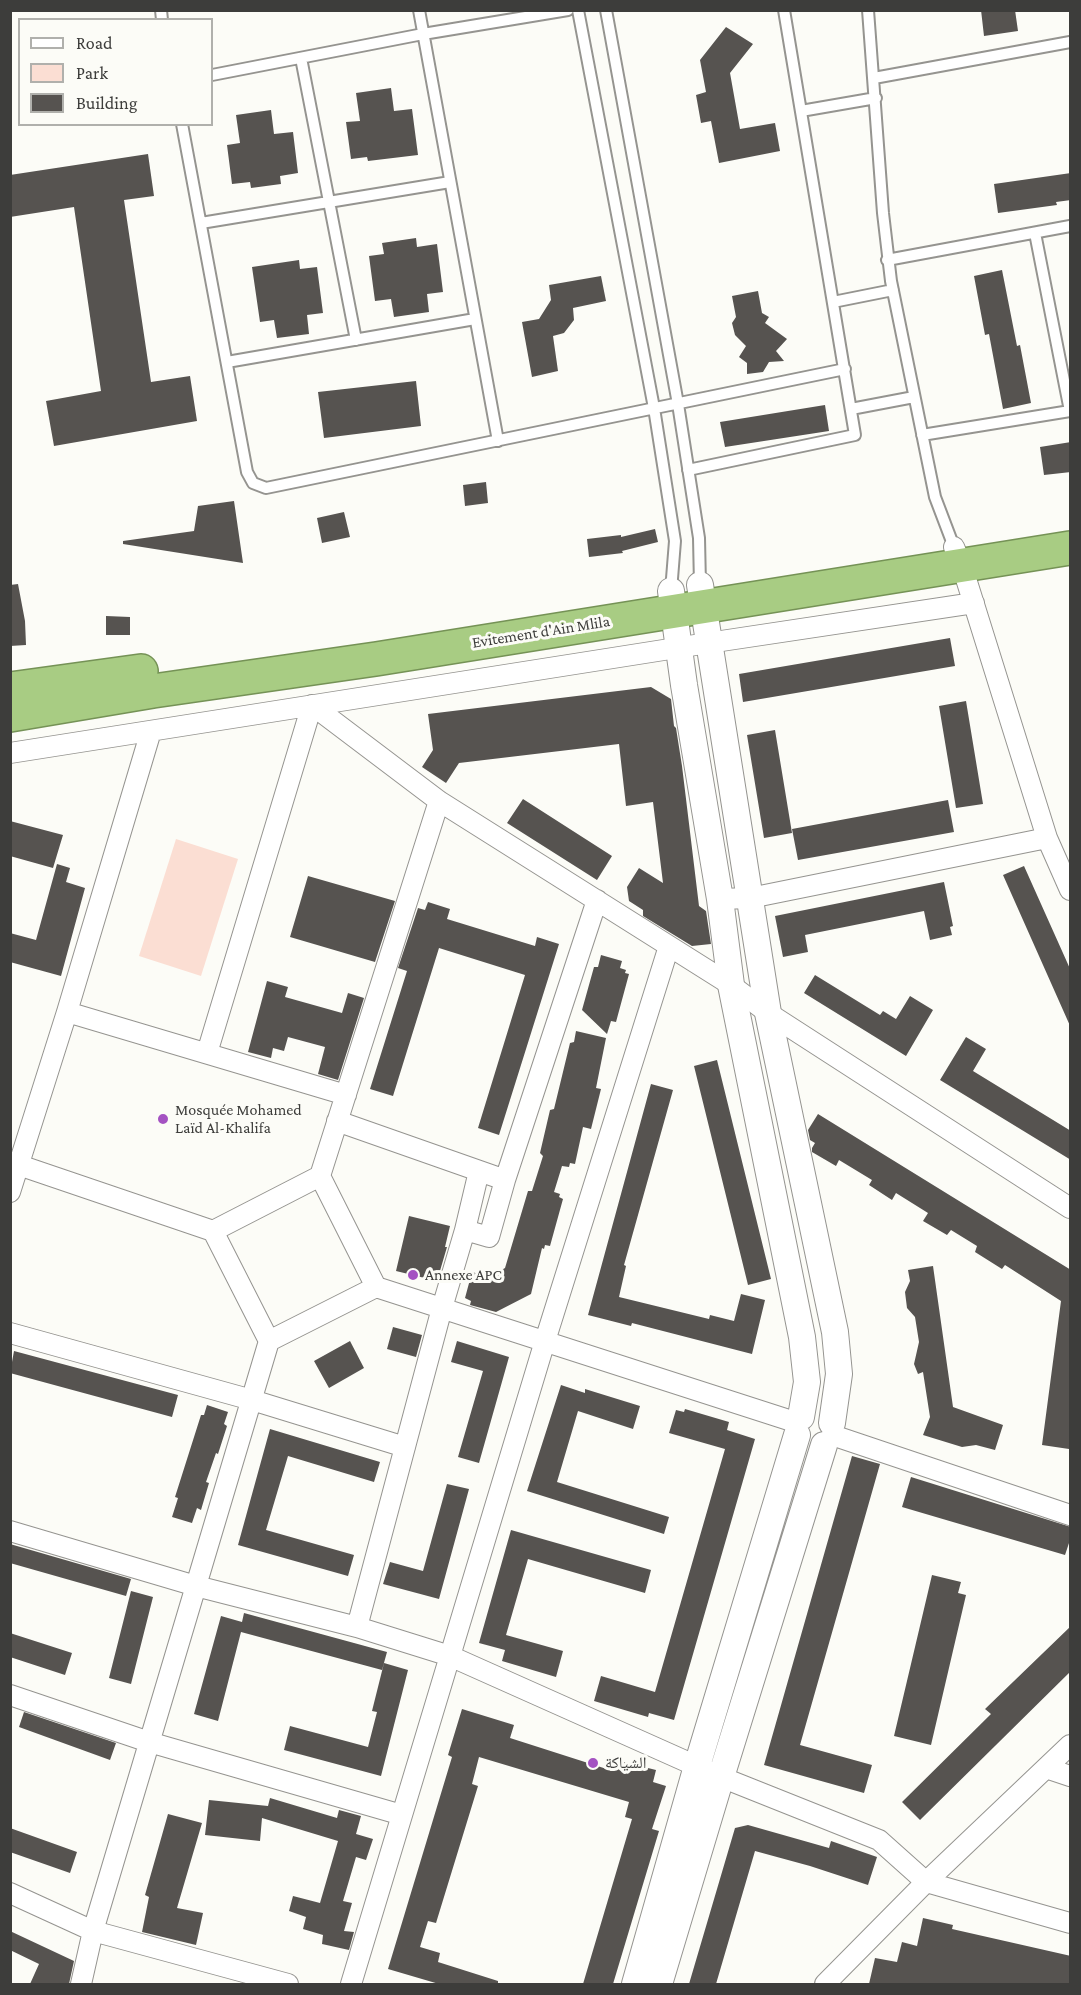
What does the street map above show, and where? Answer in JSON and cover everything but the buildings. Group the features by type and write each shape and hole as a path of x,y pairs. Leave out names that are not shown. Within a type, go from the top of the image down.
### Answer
{"highway":[{"name":"Evitement d'Ain Mlila","path":"958,556 1071,527"},
{"name":"Evitement d'Ain Mlila","path":"10,689 406,632 687,598 958,556 1071,548"},
{"name":"Evitement d'Ain Mlila","path":"10,715 153,691 376,659 687,598"}],"street":[{"path":"958,556 1047,838 1071,890"},
{"path":"659,1984 721,1777 829,1434 839,1374 835,1332 768,1013 708,643 687,598"},
{"path":"635,1984 697,1766 799,1425 807,1382 802,1336 731,985 720,899 680,648 687,598"},
{"path":"10,753 974,603"},
{"path":"312,705 439,801 731,985 768,1013 1071,1208"},
{"path":"207,1053 312,705"},
{"path":"10,1192 14,1164 67,1012 151,731"},
{"path":"376,1287 320,1176 439,801"},
{"path":"720,899 750,898 1047,838"},
{"path":"465,1230 489,1237 505,1180 597,900"},
{"path":"351,1984 545,1341 669,946"},
{"path":"67,1012 346,1095"},
{"path":"337,1121 505,1180"},
{"path":"14,1164 213,1231 269,1341 93,1931 81,1984"},
{"path":"357,1627 479,1171"},
{"path":"213,1231 320,1176"},
{"path":"269,1341 376,1287 799,1425"},
{"path":"10,1333 252,1400 405,1447"},
{"path":"799,1425 812,1411 818,1411 824,1413 829,1434"},
{"path":"829,1434 1071,1515"},
{"path":"10,1531 196,1586 357,1627 450,1656 721,1777 879,1840 926,1882 1071,1923"},
{"path":"10,1695 150,1742 402,1815"},
{"path":"825,1984 926,1882 1071,1745"},
{"path":"1047,1767 1071,1776"},
{"path":"10,1893 93,1931 288,1984"}],"lane":[{"path":"418,10 498,441"},
{"path":"213,75 423,34 568,10"},
{"path":"578,10 654,408 675,541 687,598"},
{"path":"606,10 678,404 699,538 687,598"},
{"path":"688,470 855,435 784,10"},
{"path":"868,10 887,260 935,497 958,556"},
{"path":"874,78 1071,42"},
{"path":"301,58 356,340"},
{"path":"801,111 876,98"},
{"path":"182,126 247,472 253,483 266,488 845,369"},
{"path":"201,223 450,182"},
{"path":"887,260 1071,226"},
{"path":"922,435 1070,411 1035,233"},
{"path":"833,302 892,290"},
{"path":"227,362 475,319"},
{"path":"851,409 915,398"}],"green space":[{"path":"176,839 238,859 201,976 139,956"}],"place":[{"name":"Mosquée Mohamed Laïd Al-Khalifa","path":"163,1119"},
{"name":"Annexe APC","path":"413,1275"},
{"name":"الشياكة","path":"593,1763"}]}
